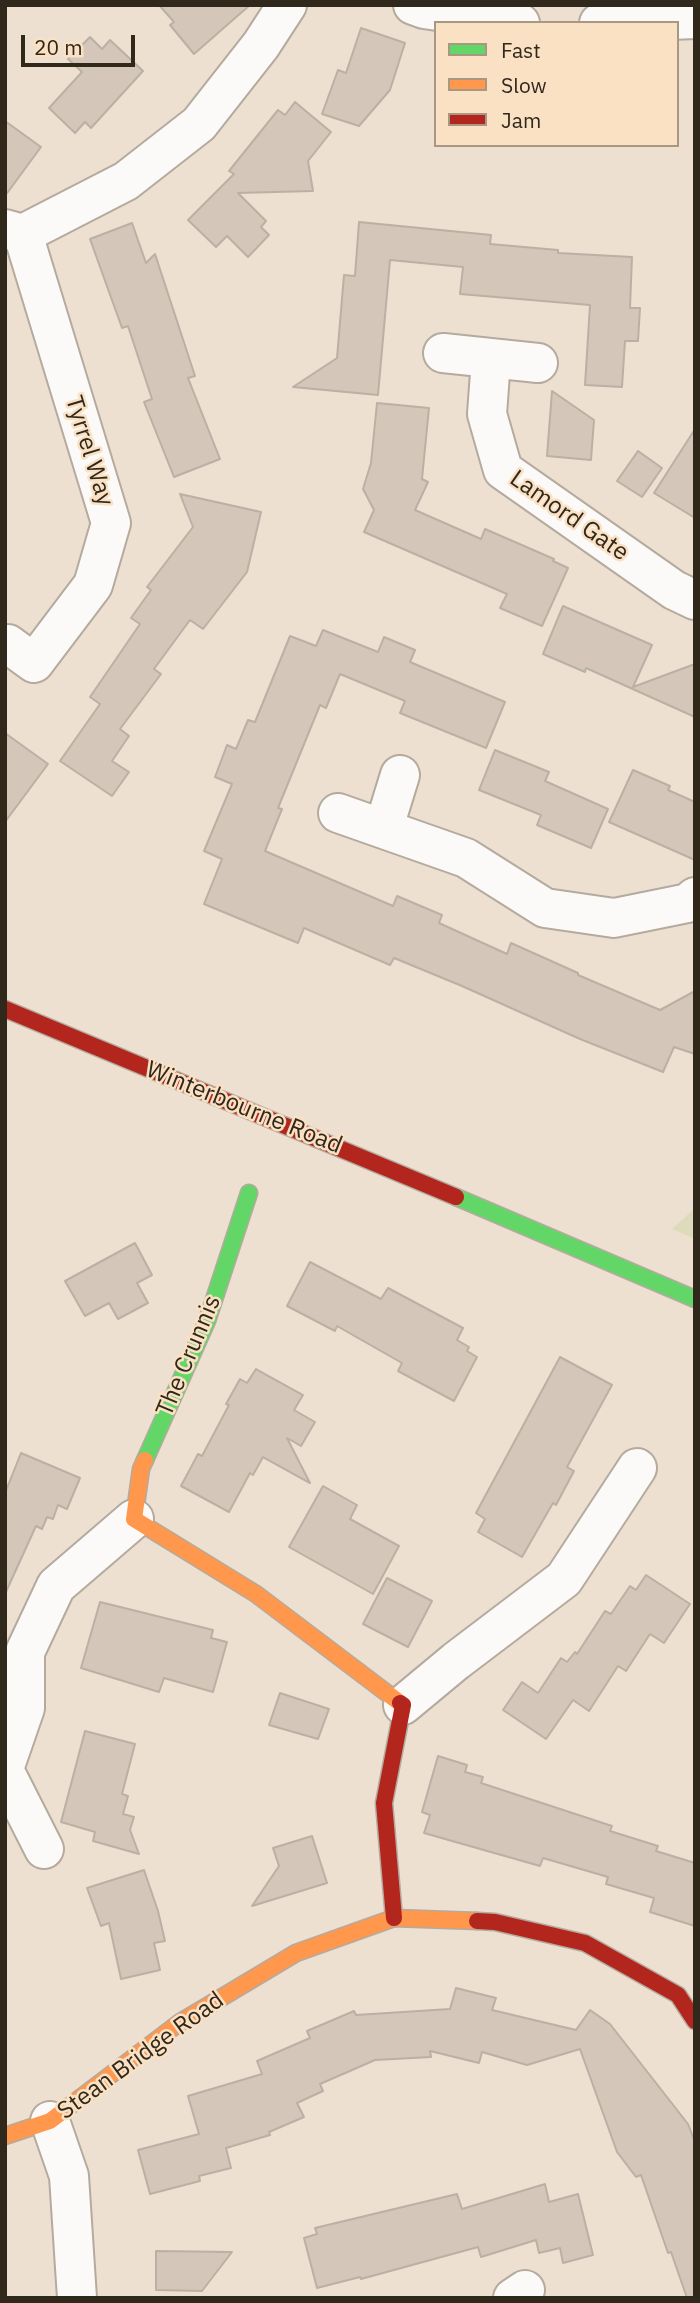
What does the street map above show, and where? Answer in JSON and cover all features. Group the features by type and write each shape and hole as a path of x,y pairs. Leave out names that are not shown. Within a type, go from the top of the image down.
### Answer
{"street":[{"path":"14,232 126,181 199,124 261,45 287,5"},
{"path":"413,5 506,21"},
{"path":"647,21 695,19"},
{"name":"Tyrrel Way","path":"8,644 34,663 93,584 111,523 14,232"},
{"path":"443,353 538,363"},
{"name":"Lamord Gate","path":"491,359 487,414 503,470 674,590 695,600"},
{"path":"384,827 400,775"},
{"path":"338,813 466,858 545,908 614,918 688,903 695,897"},
{"name":"Winterbourne Road","path":"5,1009 340,1147 695,1299"},
{"name":"The Crunnis","path":"134,1519 141,1469 207,1321 248,1194"},
{"name":"Winterbourne Road","path":"481,1209 624,1286"},
{"path":"394,1918 384,1803 403,1705 564,1579 638,1468"},
{"path":"5,1766 26,1708 25,1653 56,1586 134,1519 256,1594 403,1705"},
{"path":"5,1772 44,1849"},
{"name":"Stean Bridge Road","path":"5,2136 50,2121 178,2023 296,1952 394,1918 495,1922 585,1943 689,1999"},
{"path":"50,2121 69,2176 77,2298"}],"shaded area":[{"path":"695,1208 695,1239 672,1229"}],"building":[{"path":"159,5 250,5 194,54 170,25 174,22"},
{"path":"361,28 405,43 390,90 359,126 322,114 338,70 346,73"},
{"path":"90,37 102,49 110,40 143,71 91,128 85,122 75,133 49,108 82,72 68,59"},
{"path":"295,102 331,132 308,161 313,191 238,193 266,221 261,227 269,235 248,257 227,236 216,247 188,220 234,174 229,171 278,110 285,115"},
{"path":"5,121 41,147 5,196"},
{"path":"359,222 491,235 490,244 558,250 558,253 632,257 630,308 640,308 638,341 625,341 622,387 585,385 590,305 460,294 463,267 390,260 378,395 293,387 337,358 344,275 355,276"},
{"path":"132,223 146,263 155,254 195,376 188,378 220,459 174,477 144,402 152,399 128,326 122,328 90,239"},
{"path":"552,391 594,420 591,460 547,456"},
{"path":"377,403 429,408 422,479 428,482 415,510 481,539 485,529 554,559 553,561 568,568 542,626 500,608 507,594 364,532 374,510 363,489 371,463"},
{"path":"695,429 695,518 654,493"},
{"path":"638,451 662,468 642,497 617,481"},
{"path":"180,494 261,512 247,572 203,629 190,620 154,669 161,674 120,729 129,736 112,761 129,772 112,796 60,761 100,704 90,697 140,624 131,618 151,590 147,587 193,527"},
{"path":"563,606 652,645 633,687 695,664 695,717 586,668 585,672 543,654"},
{"path":"323,630 378,652 384,637 415,650 410,662 505,702 486,748 400,713 405,701 340,674 326,708 320,705 278,808 282,809 265,851 393,906 397,896 442,915 439,923 507,954 511,943 660,1010 695,991 695,1054 674,1047 663,1072 394,958 390,965 304,928 298,943 204,904 222,859 204,851 232,784 215,777 227,745 236,749 248,720 255,722 290,636 316,646"},
{"path":"5,733 48,764 5,822"},
{"path":"495,750 549,772 545,781 608,809 591,848 537,825 541,815 479,790"},
{"path":"633,770 670,786 668,790 695,802 695,860 609,822"},
{"path":"135,1243 152,1275 137,1283 148,1303 118,1319 109,1303 85,1316 65,1281"},
{"path":"310,1262 381,1299 388,1288 463,1328 457,1340 469,1347 467,1351 477,1357 454,1401 398,1371 402,1363 337,1326 335,1331 287,1306"},
{"path":"560,1357 612,1385 567,1467 574,1471 556,1505 553,1503 522,1557 478,1532 485,1519 476,1513"},
{"path":"256,1369 303,1395 294,1410 315,1422 301,1446 287,1438 310,1483 263,1457 253,1475 250,1473 229,1512 181,1486 198,1454 202,1456 240,1379 247,1383"},
{"path":"21,1453 80,1478 67,1509 58,1505 53,1519 47,1517 42,1529 36,1526 5,1594 5,1493"},
{"path":"323,1486 357,1505 350,1519 399,1546 373,1594 289,1547"},
{"path":"646,1575 690,1604 664,1643 650,1634 626,1671 618,1666 589,1711 573,1700 546,1739 503,1710 522,1682 538,1693 561,1658 567,1662 575,1652 577,1654 605,1611 611,1614 630,1586 636,1590"},
{"path":"387,1578 432,1601 408,1647 363,1624"},
{"path":"100,1602 213,1630 211,1638 227,1642 213,1692 164,1678 159,1692 81,1668"},
{"path":"280,1693 329,1709 318,1739 269,1725"},
{"path":"85,1731 135,1744 122,1794 128,1796 123,1814 134,1817 130,1830 139,1854 93,1841 95,1832 61,1822"},
{"path":"438,1756 467,1765 465,1772 483,1777 481,1783 612,1826 610,1831 658,1846 656,1851 695,1863 695,1926 650,1912 654,1898 606,1884 608,1877 543,1858 540,1866 424,1833 430,1815 422,1812"},
{"path":"312,1836 327,1883 252,1906 279,1866 273,1848"},
{"path":"144,1870 165,1941 154,1943 160,1970 121,1979 109,1923 101,1926 87,1888"},
{"path":"456,1988 496,1998 492,2010 576,2030 590,2010 610,2024 688,2124 695,2142 695,2298 687,2298 641,2175 636,2177 617,2152 580,2049 527,2065 482,2052 479,2063 430,2051 431,2057 375,2060 320,2084 323,2091 297,2103 304,2117 269,2132 270,2135 226,2148 231,2168 199,2176 200,2181 150,2194 138,2150 199,2134 188,2096 262,2074 257,2061 310,2038 307,2031 354,2011 356,2015 450,2009"},
{"path":"545,2184 549,2202 578,2194 593,2255 563,2263 560,2248 539,2253 536,2240 481,2257 478,2247 361,2279 360,2277 317,2288 304,2238 317,2234 315,2228 457,2194 462,2209"},
{"path":"156,2251 232,2252 202,2291 156,2290"}],"traffic: fast":[{"path":"145,1460 207,1321 249,1193"},
{"path":"456,1197 695,1299"}],"traffic: slow":[{"path":"145,1460 141,1469 134,1519 256,1594 400,1703"},
{"path":"5,2136 50,2121 179,2023 296,1953 394,1918 477,1921"}],"traffic: jam":[{"path":"5,1009 456,1197"},
{"path":"394,1918 384,1803 403,1705 400,1703"},
{"path":"477,1921 495,1922 585,1943 678,1995 695,2021"}]}
